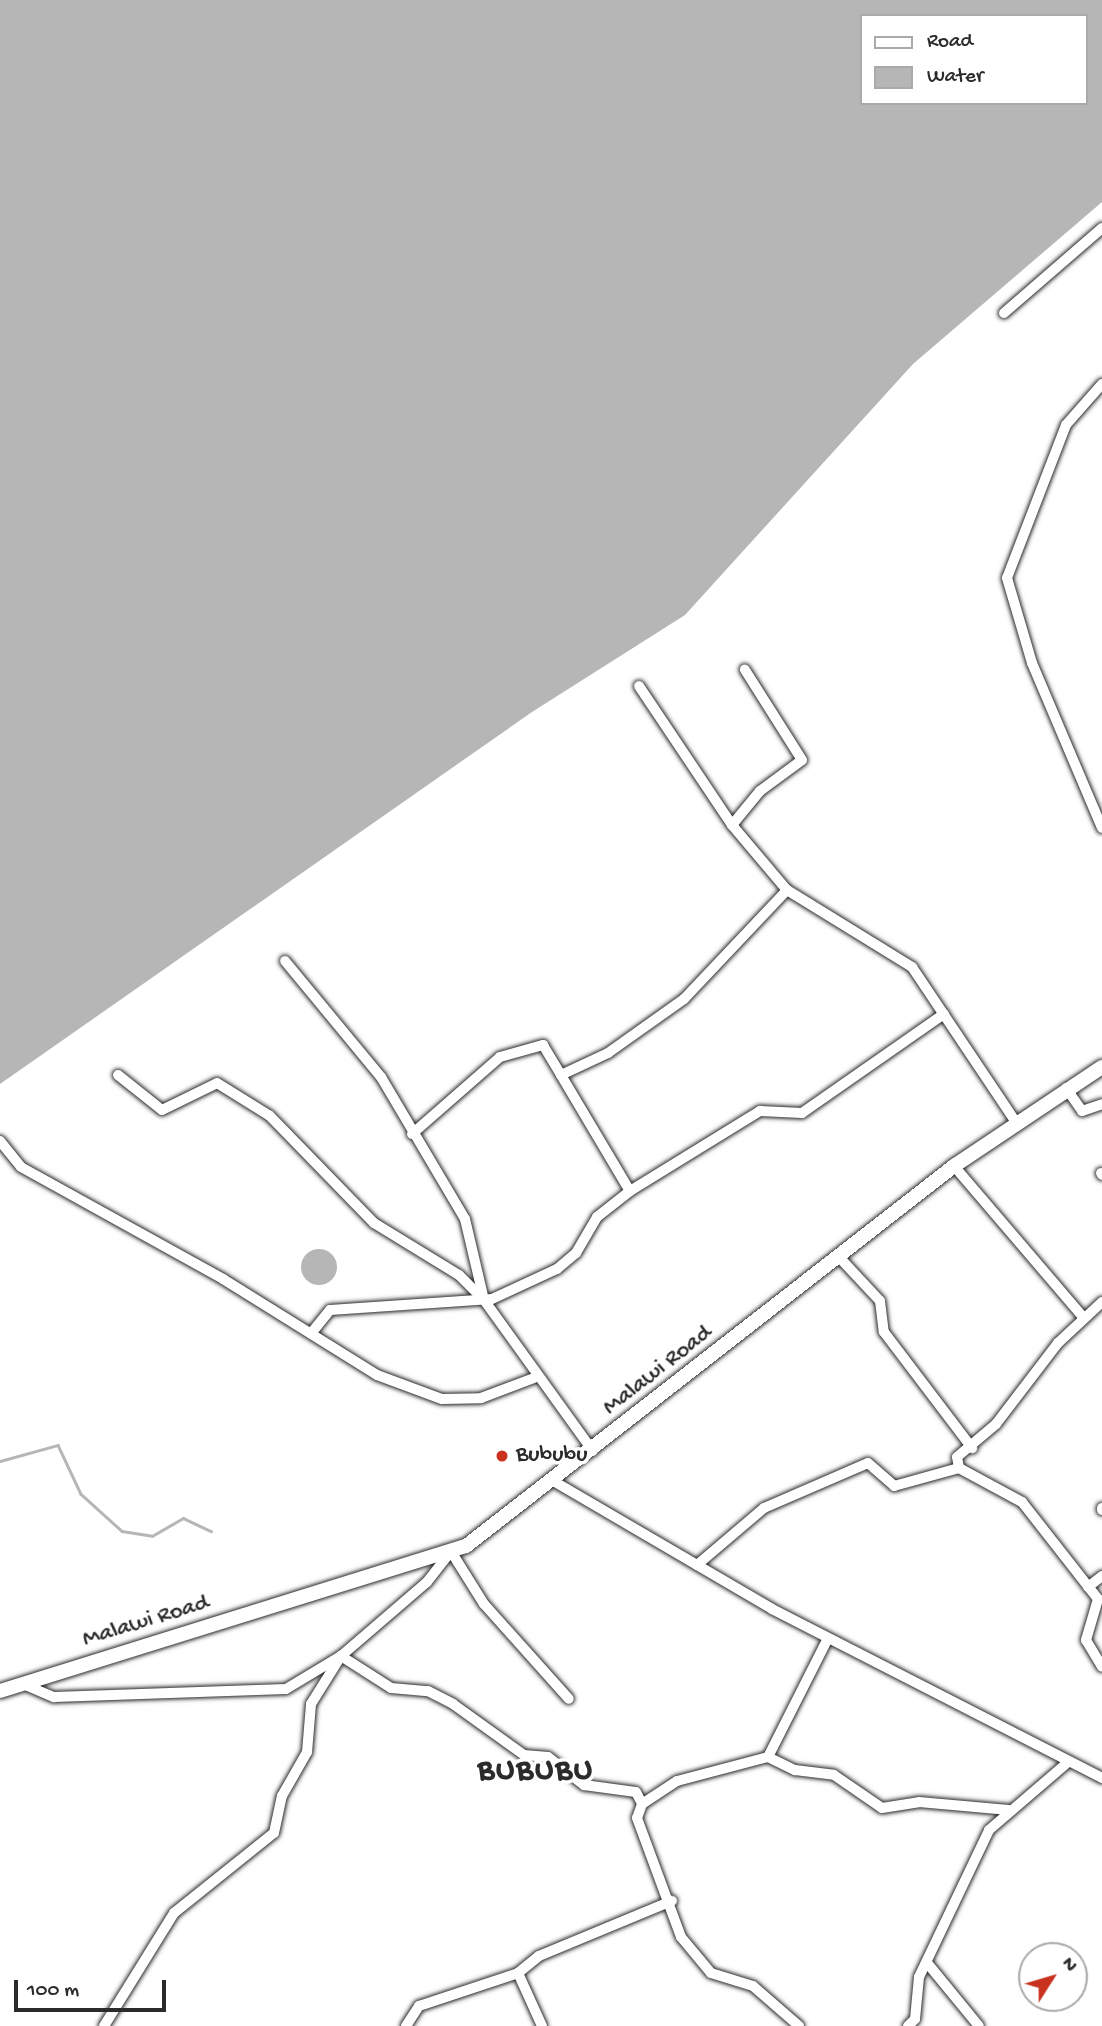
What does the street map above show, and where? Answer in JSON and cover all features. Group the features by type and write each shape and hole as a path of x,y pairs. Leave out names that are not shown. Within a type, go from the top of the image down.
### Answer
{"main road":[{"name":"Malawi Road","path":"0,1691 450,1554 555,1482 954,1166 1066,1088 1102,1067"}],"street":[{"path":"1004,313 1100,234"},
{"path":"1102,384 1066,425 1007,578 1032,663 1102,828"},
{"path":"732,825 760,791 802,760 744,670"},
{"path":"639,686 732,825 787,890 912,967 1017,1124"},
{"path":"561,1075 608,1053 684,999 787,890"},
{"path":"285,961 381,1077 412,1134 465,1219 484,1300"},
{"path":"313,1331 330,1310 484,1300 557,1269 576,1253 597,1217 630,1191 760,1111 802,1114 944,1014"},
{"path":"412,1134 511,1053 543,1045 630,1191"},
{"path":"118,1075 162,1110 217,1083 270,1116 374,1223 459,1275 484,1300 534,1378 593,1451"},
{"path":"1066,1088 1082,1111 1102,1104"},
{"path":"0,1141 21,1167 223,1279 289,1325 313,1331 377,1375 442,1399 481,1398 534,1378"},
{"path":"954,1166 1083,1317"},
{"path":"839,1257 880,1301 884,1332 972,1448"},
{"path":"959,1468 957,1457 972,1448 1020,1399 1083,1317 1102,1302"},
{"path":"697,1565 788,1494 867,1463 894,1486 942,1468 959,1468 1021,1502 1098,1599 1086,1640 1102,1667"},
{"path":"555,1482 828,1638 1102,1778"},
{"path":"23,1684 54,1698 238,1695 286,1689 341,1656 427,1582 450,1554 484,1604 569,1699"},
{"path":"1088,1587 1102,1576"},
{"path":"768,1757 828,1638"},
{"path":"341,1656 391,1688 428,1691 453,1704 524,1755 548,1757 584,1786 636,1792 642,1804"},
{"path":"104,2026 174,1913 274,1833 282,1796 307,1752 312,1703 341,1656"},
{"path":"799,2026 753,1986 711,1973 681,1937 672,1901 637,1818 642,1804 677,1781 768,1757 795,1770 834,1775 882,1808 919,1802 1009,1810"},
{"path":"908,2026 915,2019 919,1977 928,1964 989,1830 1009,1810 1024,1803 1068,1762"},
{"path":"406,2026 419,2006 519,1973 539,1956 672,1901"},
{"path":"928,1964 979,2026"},
{"path":"519,1973 542,2026"}],"water":[{"path":"0,0 1102,0 1102,202 913,364 685,615 532,712 0,1084"},
{"path":"319,1249 332,1254 337,1267 332,1280 319,1285 306,1280 301,1267 306,1254"}],"waterway":[{"path":"0,1461 58,1445 81,1494 122,1531 152,1536 183,1518 211,1531"}],"place":[{"name":"Bububu","path":"502,1456"}],"district":[{"name":"BUBUBU","path":"536,1772"}]}
